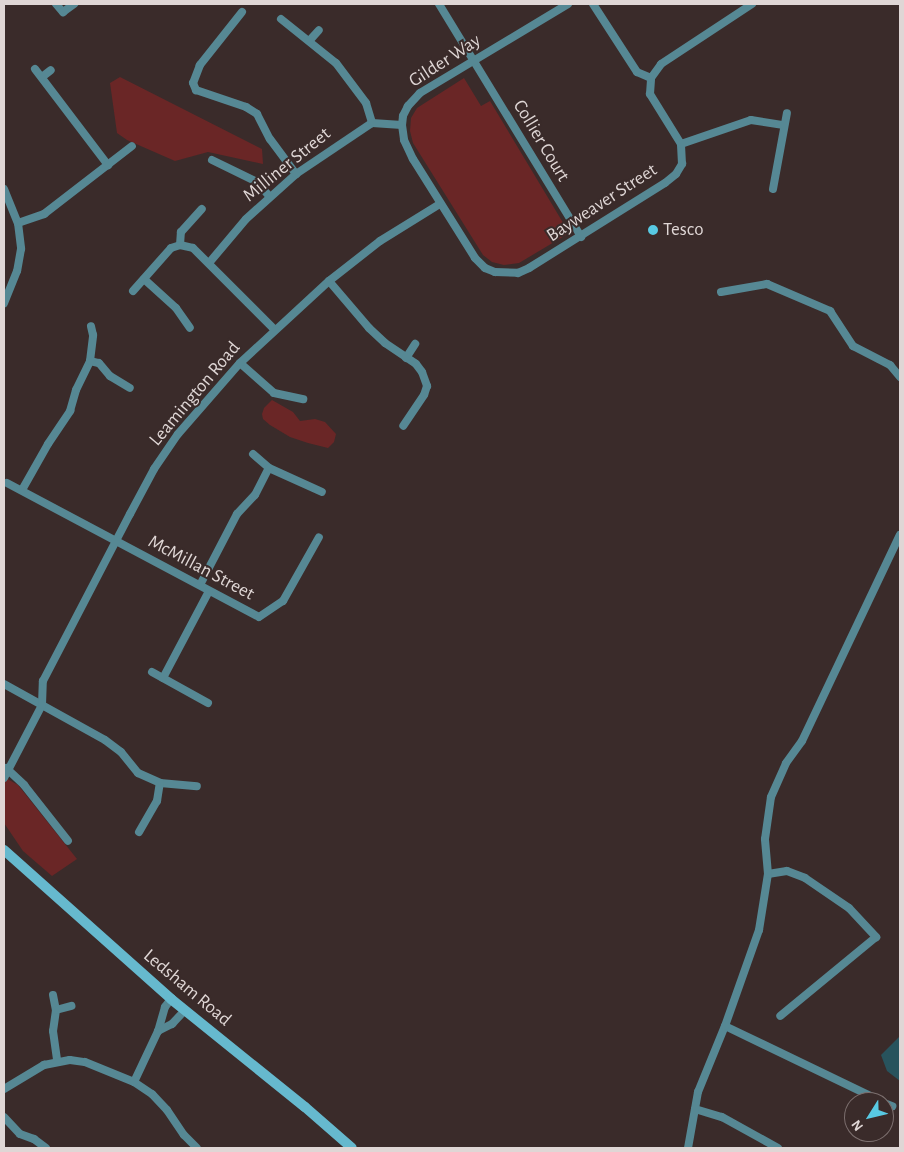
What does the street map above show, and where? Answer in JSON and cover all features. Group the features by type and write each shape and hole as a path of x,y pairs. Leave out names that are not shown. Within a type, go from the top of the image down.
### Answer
{"main road":[{"name":"Ledsham Road","path":"4,850 171,999 305,1107 352,1148"}],"street":[{"path":"56,4 63,12 74,4"},
{"name":"Collier Court","path":"439,4 581,237"},
{"name":"Gilder Way","path":"402,125 403,116 413,99 568,4"},
{"path":"594,4 637,72 650,78"},
{"path":"753,4 661,64 650,78 650,94 681,144 751,120 784,125"},
{"path":"242,12 200,64 193,84 196,90 246,107 257,114 270,139 296,174"},
{"path":"281,19 310,40 336,63 366,103 372,123 402,125 404,140 413,159 440,204"},
{"path":"310,40 319,30"},
{"path":"35,68 108,165"},
{"path":"42,77 51,70"},
{"path":"773,189 787,113"},
{"name":"Milliner Street","path":"208,263 269,196 296,174 372,123"},
{"name":"Bayweaver Street","path":"440,204 475,258 485,268 495,272 518,273 581,237 676,174 682,164 681,144"},
{"path":"18,222 44,214 132,146"},
{"path":"212,160 257,182 269,196"},
{"path":"4,189 18,222 20,249 17,271 4,303"},
{"name":"Leamington Road","path":"4,778 6,768 42,705 43,681 154,469 178,434 240,363 274,329 329,281 380,242 440,204"},
{"path":"180,245 181,232 202,209"},
{"path":"133,291 171,248 180,245 193,248 274,329"},
{"path":"144,279 176,308 190,328"},
{"path":"329,281 369,328 422,372 427,386 424,394 403,426"},
{"path":"721,292 766,284 830,311 853,346 890,366 900,377"},
{"path":"22,490 48,444 66,420 90,361 93,335 91,326"},
{"path":"406,358 415,344"},
{"path":"90,361 99,363 110,376 130,388"},
{"path":"240,363 274,393 303,399"},
{"path":"253,454 269,468 322,492"},
{"path":"200,585 237,514 255,495 269,468"},
{"name":"McMillan Street","path":"7,483 259,617 283,601 319,537"},
{"path":"688,1148 698,1092 725,1026 760,930 768,874 765,839 771,797 786,763 802,741 900,535"},
{"path":"163,678 209,592"},
{"path":"152,672 208,703"},
{"path":"4,684 105,740 120,752 138,773 160,784 180,783 197,786"},
{"path":"6,768 68,841"},
{"path":"139,832 157,800 160,784"},
{"path":"768,874 787,871 806,878 849,908 876,937 780,1016"},
{"path":"54,995 56,1010 53,1031 57,1061"},
{"path":"134,1082 158,1031 165,1007 171,999"},
{"path":"56,1010 70,1006"},
{"path":"158,1031 172,1024 185,1010"},
{"path":"725,1026 861,1092"},
{"path":"4,1089 28,1074 57,1061 86,1062 134,1082 152,1094 167,1110 184,1135 197,1148"},
{"path":"695,1109 722,1117 777,1148"},
{"path":"4,1117 20,1134 34,1139 46,1148"}],"shaded area":[{"path":"120,77 262,149 263,164 208,152 175,161 127,140 117,133 110,83"},
{"path":"464,78 481,106 490,101 568,231 566,235 519,263 504,265 492,262 483,255 413,143 410,131 411,118 417,108"},
{"path":"272,400 293,412 300,421 315,419 325,422 336,434 334,442 328,448 308,443 290,437 270,425 263,419 262,414 264,408"},
{"path":"4,777 18,785 77,859 52,876 23,851 4,823"}],"water":[{"path":"900,1036 900,1081 887,1071 881,1055"}],"place":[{"name":"Tesco","path":"653,230"}]}
